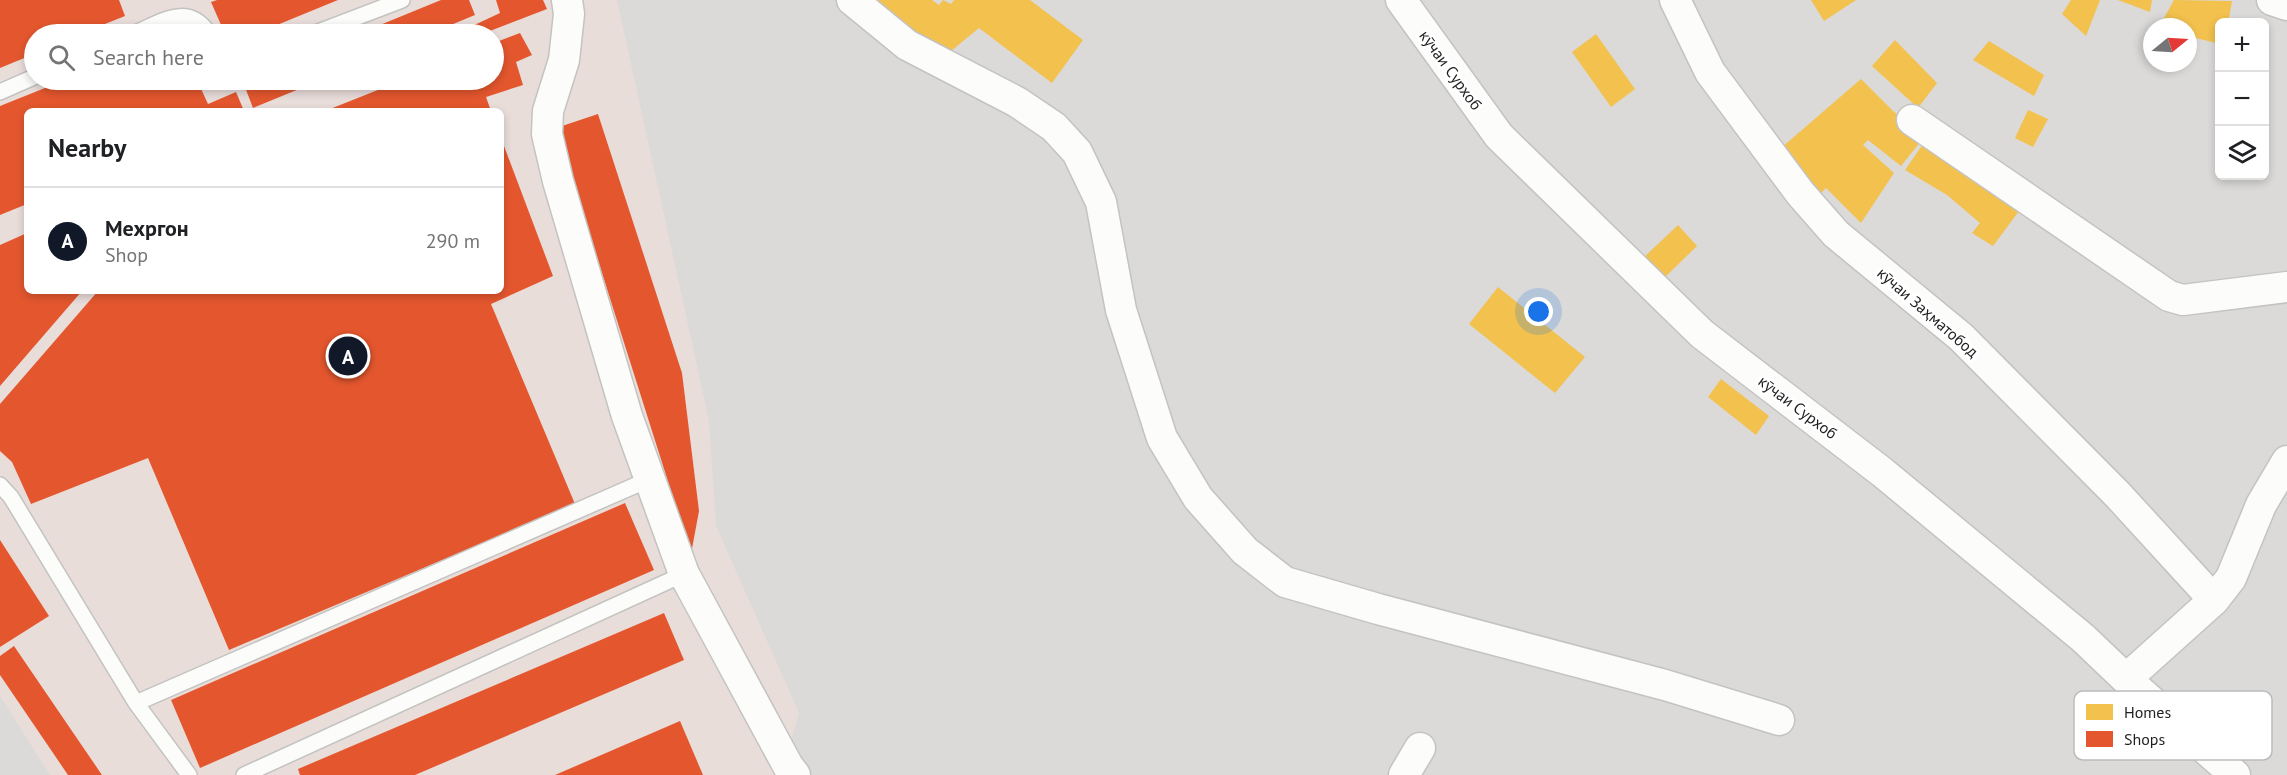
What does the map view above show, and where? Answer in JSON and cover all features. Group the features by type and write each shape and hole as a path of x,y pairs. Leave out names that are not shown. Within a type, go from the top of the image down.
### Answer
{"street":[{"path":"567,0 569,14 564,60 548,111 547,134 558,181 627,416 684,574 787,772"},
{"path":"852,0 907,45 1017,102 1054,127 1077,152 1101,202 1120,310 1162,438 1198,498 1245,551 1285,582 1665,686 1779,720"},
{"name":"кӯчаи Сурхоб","path":"1401,0 1499,136 1702,334 1882,472 2083,638 2140,691"},
{"name":"кӯчаи Заҳматобод","path":"1675,0 1710,72 1800,193 1836,234 1961,337 2118,495 2214,600"},
{"path":"2272,0 2287,5"},
{"path":"1912,120 2169,296 2183,300 2287,287"},
{"path":"2126,679 2214,600 2231,578 2261,505 2287,461"},
{"path":"1404,775 1419,748"},
{"name":"кӯчаи Сурхоб","path":"2218,760 2235,775"}],"lane":[{"path":"339,24 402,0"},
{"path":"157,24 178,15 193,18 199,24"},
{"path":"0,92 24,81"},
{"path":"136,703 650,479"},
{"path":"0,485 11,497 136,703 189,775"},
{"path":"244,775 684,574"}],"shaded area":[{"path":"0,0 2287,0 2287,775 0,775"},
{"path":"0,0 617,0 709,421 716,526 799,713 781,775 50,775 0,696"}],"building: Homes":[{"path":"856,0 932,0 939,5 943,0 951,4 954,0 1030,0 1083,40 1052,83 979,28 951,51 933,59"},
{"path":"1811,0 1856,0 1824,21"},
{"path":"2071,0 2100,0 2086,36 2062,14"},
{"path":"2118,0 2152,0 2150,12"},
{"path":"2174,0 2232,1 2229,18 2215,18 2215,43 2197,38 2197,18 2164,18"},
{"path":"1596,34 1635,89 1611,107 1572,52"},
{"path":"1895,40 1937,83 1918,108 1872,66"},
{"path":"1989,41 2044,75 2034,96 1973,60"},
{"path":"1861,79 1893,111 1925,136 1901,166 1868,140 1863,145 1894,173 1861,223 1826,188 1819,195 1781,148"},
{"path":"2028,110 2048,119 2033,147 2015,138"},
{"path":"1925,141 2022,207 1993,246 1972,233 1980,223 1947,195 1905,170"},
{"path":"1678,225 1697,246 1660,282 1640,261"},
{"path":"1498,287 1585,357 1555,393 1469,324"},
{"path":"1721,379 1769,416 1756,435 1708,397"}],"building: Shops":[{"path":"0,0 119,0 125,16 105,24 24,24 24,58 0,68"},
{"path":"217,0 338,0 279,24 221,24 211,2"},
{"path":"441,0 469,0 475,15 453,24 382,24"},
{"path":"496,0 543,0 547,9 504,26 476,24 500,13"},
{"path":"520,33 532,55 516,62 523,85 486,97 490,108 333,108 378,90 504,90 504,39"},
{"path":"40,90 202,90 208,104 236,92 243,108 24,108 24,205 0,215 0,106"},
{"path":"246,90 297,90 253,108"},
{"path":"598,114 682,373 699,511 691,554 556,128"},
{"path":"504,146 553,276 491,304 575,504 229,650 148,458 31,504 12,462 0,451 0,404 95,294 504,294"},
{"path":"24,234 24,294 79,294 0,386 0,245"},
{"path":"625,503 654,570 200,768 171,700"},
{"path":"0,540 49,616 0,647"},
{"path":"664,613 684,660 415,775 300,775 298,769"},
{"path":"14,646 102,775 68,775 0,675 0,656"},
{"path":"680,721 703,775 555,775"}],"place":[{"name":"Мехргон","path":"348,356"}]}
